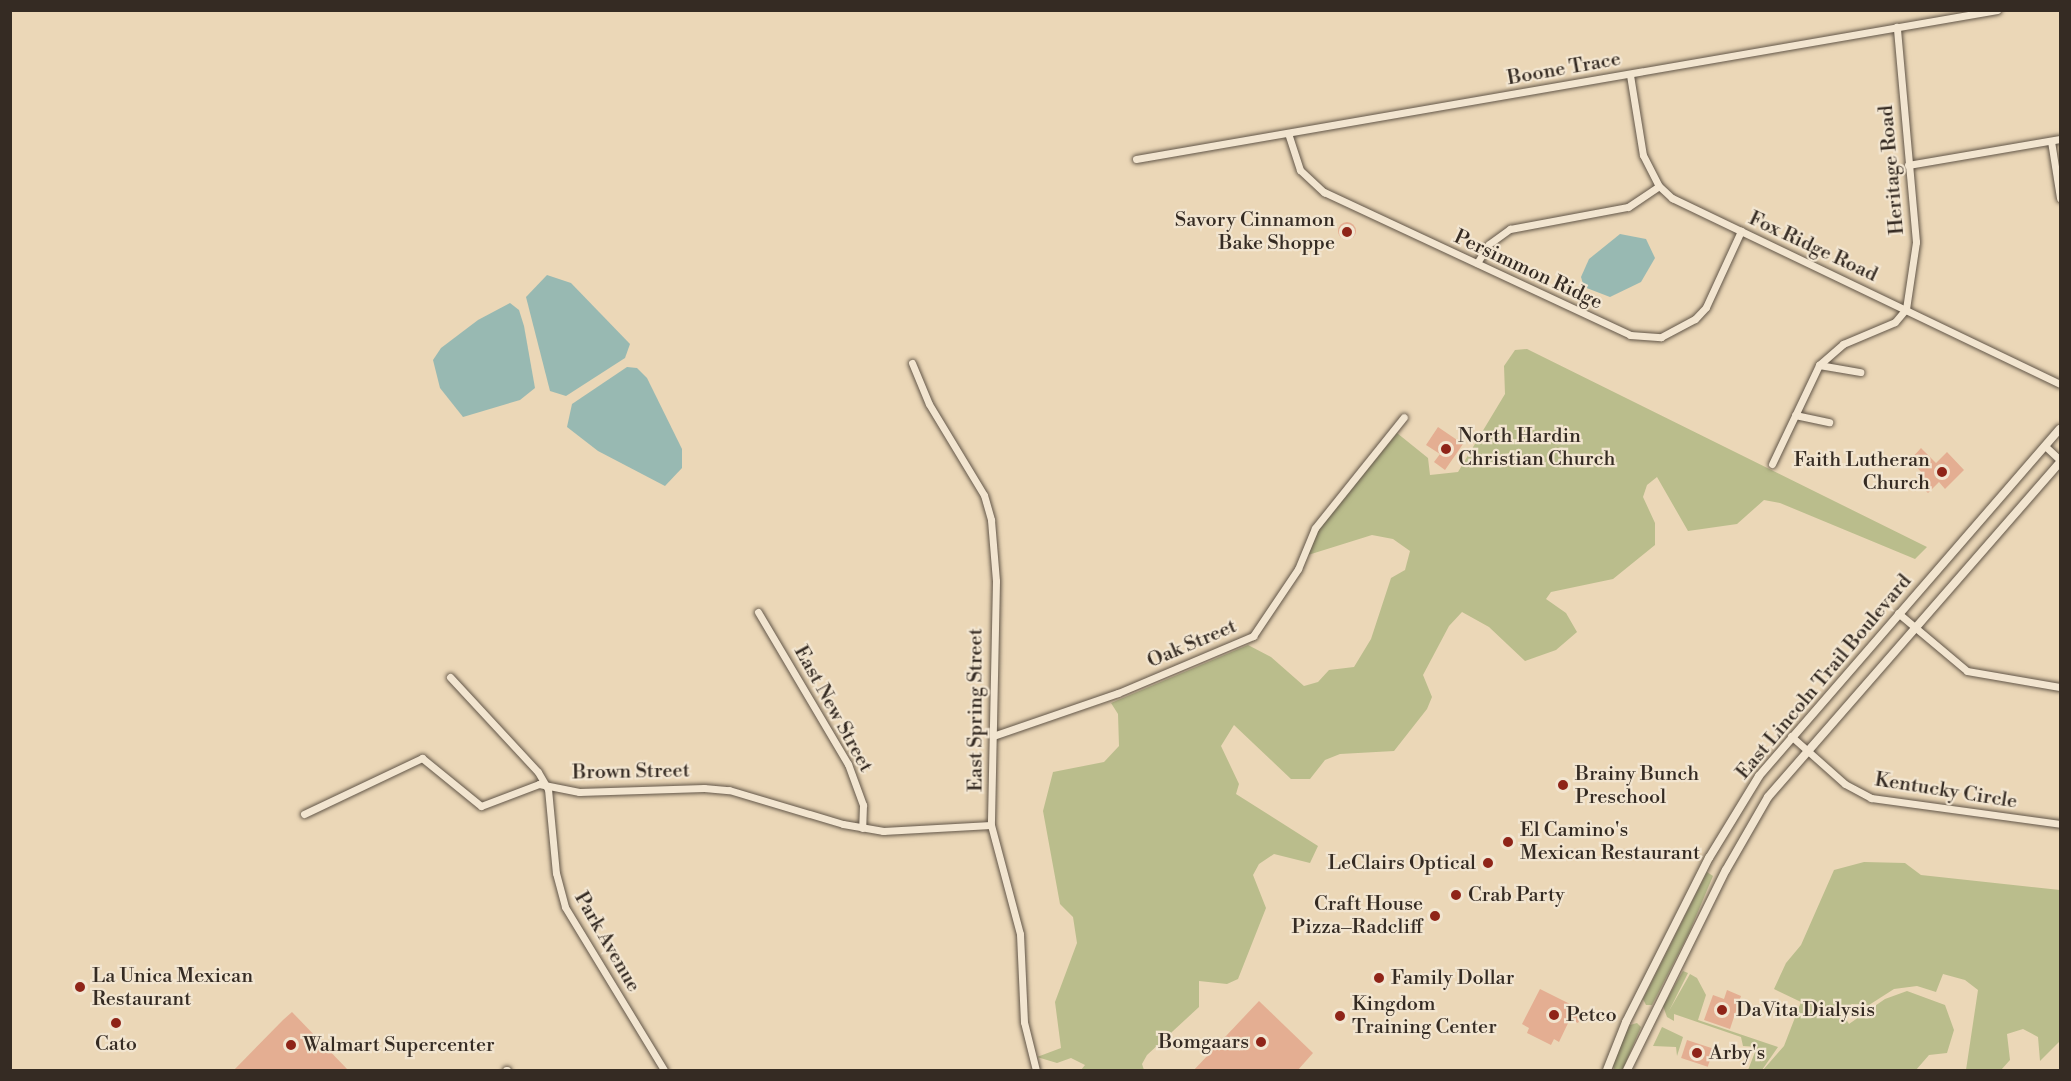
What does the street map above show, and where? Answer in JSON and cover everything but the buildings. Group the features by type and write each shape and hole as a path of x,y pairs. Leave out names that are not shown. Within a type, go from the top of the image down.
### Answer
{"street":[{"name":"Boone Trace","path":"1136,159 1997,10"},
{"name":"Heritage Road","path":"1897,27 1916,242 1906,309"},
{"name":"Fox Ridge Road","path":"1630,75 1643,155 1659,186 1678,201 2061,384"},
{"name":"Persimmon Ridge","path":"1288,133 1295,159 1310,182 1616,330 1661,337 1679,330 1706,307 1741,231"},
{"path":"1908,165 2061,139"},
{"path":"2051,141 2061,198"},
{"path":"1477,263 1489,244 1510,230 1628,207 1659,186"},
{"path":"1772,464 1820,364 1843,344 1895,322 1906,309"},
{"name":"East Spring Street","path":"912,363 929,404 984,495 991,520 996,581 991,825 1020,934 1024,1022 1036,1071"},
{"path":"1820,364 1860,372"},
{"path":"1795,414 1829,422"},
{"name":"Oak Street","path":"993,736 1118,693 1253,636 1298,569 1315,528 1404,417"},
{"name":"East Lincoln Trail Boulevard","path":"1607,1071 1626,1022 1720,837 1791,736 2061,429"},
{"path":"2045,446 2061,461"},
{"name":"East Lincoln Trail Boulevard","path":"1628,1071 1754,820 1806,749 2061,461"},
{"name":"East New Street","path":"758,612 849,764 864,805 862,828"},
{"path":"1898,614 1967,671 2061,687"},
{"name":"Park Avenue","path":"450,677 544,784 551,799 556,873 565,907 664,1071"},
{"name":"Kentucky Circle","path":"1791,736 1845,784 1871,798 2061,824"},
{"name":"Brown Street","path":"304,814 422,758 437,766 466,799 481,806 544,784 579,792 729,790 862,828 896,831 991,825"}],"green space":[{"path":"1527,349 1927,547 1915,559 1780,503 1764,500 1737,524 1688,531 1657,477 1647,485 1643,497 1655,523 1655,545 1613,579 1551,592 1546,599 1566,613 1577,632 1556,650 1525,661 1489,627 1462,612 1449,626 1423,675 1432,697 1427,709 1394,751 1340,754 1325,760 1310,779 1291,779 1234,725 1221,746 1239,784 1236,794 1318,846 1310,863 1274,854 1259,864 1253,875 1266,908 1238,979 1227,984 1199,981 1199,1007 1147,1055 1142,1064 1144,1070 1081,1070 1085,1065 1071,1058 1057,1063 1037,1057 1061,1048 1055,1002 1077,943 1073,917 1060,904 1043,811 1053,772 1104,762 1119,746 1118,714 1111,703 1248,645 1271,657 1304,686 1318,682 1329,670 1354,667 1371,639 1391,578 1405,570 1410,551 1393,539 1372,535 1308,555 1319,529 1397,433 1428,458 1430,475 1458,472 1505,394 1504,366 1515,350"},
{"path":"1864,862 1905,863 1921,875 2060,890 2060,1041 2040,1061 2038,1037 2023,1029 2007,1034 2010,1060 2001,1070 1966,1070 1978,990 1965,980 1943,974 1936,992 1917,986 1894,989 1869,1005 1852,1004 1842,1013 1849,1024 1885,999 1907,991 1945,1005 1954,1030 1947,1053 1929,1055 1916,1070 1763,1070 1784,1046 1801,1002 1774,989 1786,963 1801,945 1834,870"},
{"path":"1707,872 1713,876 1689,933 1652,1005 1646,1005 1643,999"},
{"path":"1683,971 1688,973 1669,1011 1690,974 1697,978 1706,995 1698,1020 1778,1047 1762,1070 1748,1070 1757,1047 1743,1046 1741,1037 1674,1014 1674,1021 1667,1017 1663,1006"},
{"path":"1637,1023 1641,1027 1623,1069 1615,1070 1612,1065 1623,1039 1630,1025"},
{"path":"1662,1027 1683,1037 1677,1056 1676,1047 1653,1046"}],"water":[{"path":"1620,234 1646,239 1655,258 1641,282 1610,297 1584,287 1581,277 1589,259"},
{"path":"547,275 571,283 630,344 625,358 566,396 550,391 526,297"},
{"path":"510,303 519,310 524,326 535,388 520,400 463,417 440,388 433,360 441,348 478,320"},
{"path":"627,367 637,368 647,378 682,449 682,468 665,486 598,451 567,427 572,404"}],"place":[{"name":"Savory Cinnamon Bake Shoppe","path":"1347,232"},
{"name":"North Hardin Christian Church","path":"1446,449"},
{"name":"Faith Lutheran Church","path":"1942,472"},
{"name":"Brainy Bunch Preschool","path":"1563,785"},
{"name":"El Camino's Mexican Restaurant","path":"1508,842"},
{"name":"LeClairs Optical","path":"1488,863"},
{"name":"Crab Party","path":"1456,895"},
{"name":"Craft House Pizza–Radcliff","path":"1435,916"},
{"name":"Family Dollar","path":"1379,978"},
{"name":"La Unica Mexican Restaurant","path":"80,987"},
{"name":"DaVita Dialysis","path":"1722,1010"},
{"name":"Petco","path":"1554,1015"},
{"name":"Kingdom Training Center","path":"1340,1016"},
{"name":"Cato","path":"116,1023"},
{"name":"Bomgaars","path":"1261,1042"},
{"name":"Walmart Supercenter","path":"291,1045"},
{"name":"Arby's","path":"1697,1053"}]}
